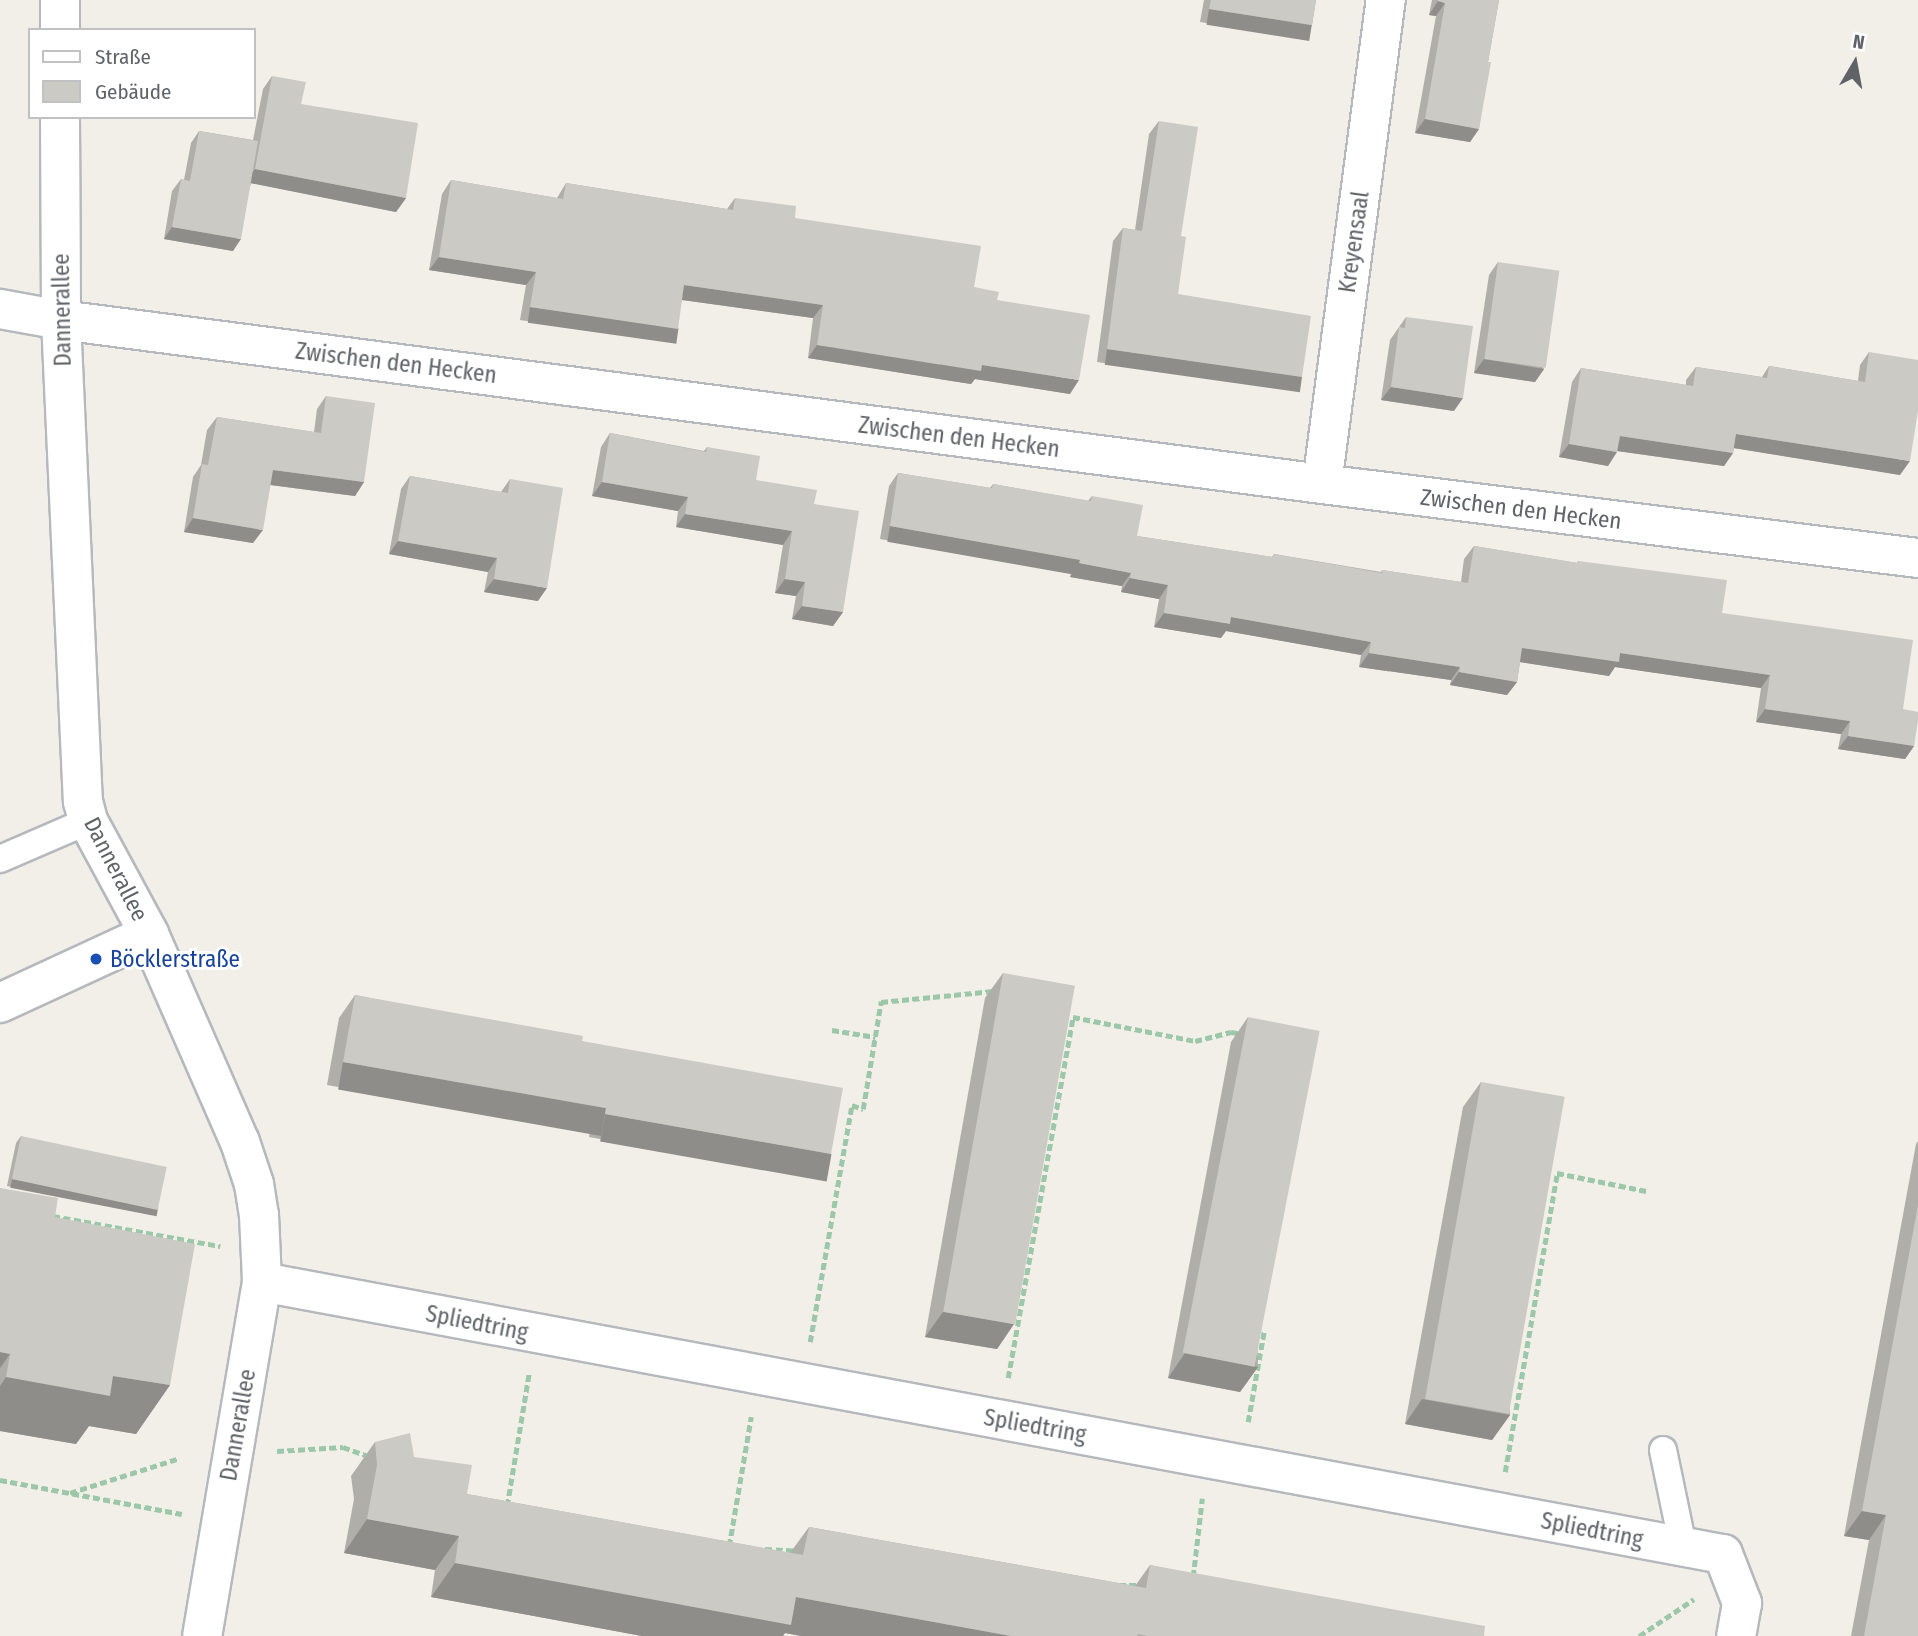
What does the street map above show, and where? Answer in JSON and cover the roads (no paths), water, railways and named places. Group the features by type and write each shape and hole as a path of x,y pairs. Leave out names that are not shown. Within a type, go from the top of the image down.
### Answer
{"street":[{"path":"60,0 60,28"},
{"name":"Kreyensaal","path":"1322,484 1386,0"},
{"name":"Dannerallee","path":"60,119 61,320 77,732 88,821 149,934 240,1142 254,1184 262,1268 202,1636"},
{"name":"Zwischen den Hecken","path":"0,309 61,320 1322,484 1918,558"},
{"path":"0,1003 149,934"},
{"name":"Spliedtring","path":"262,1268 536,1334 1723,1554 1742,1604 1736,1636"}],"lane":[{"path":"0,859 88,821"},
{"path":"1662,1450 1683,1547"}],"place":[{"name":"Böcklerstraße","path":"96,959"}]}
